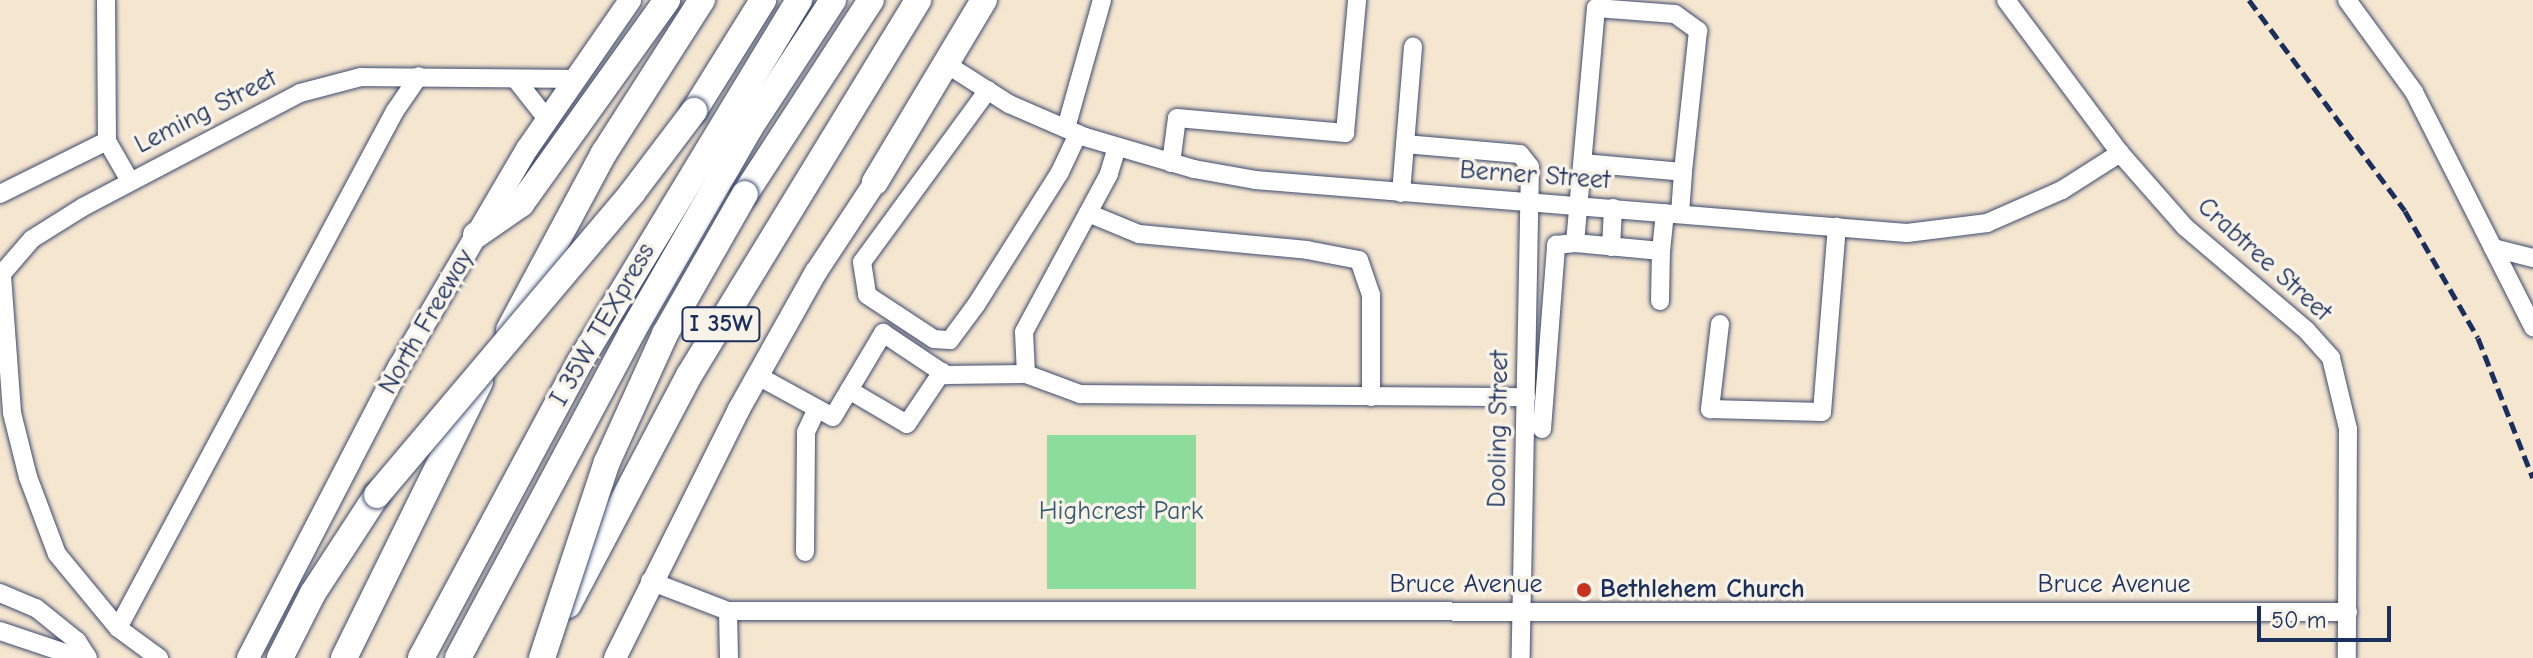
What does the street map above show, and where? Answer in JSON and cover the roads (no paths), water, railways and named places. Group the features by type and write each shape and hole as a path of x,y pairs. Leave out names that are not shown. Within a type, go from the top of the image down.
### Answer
{"highway":[{"path":"476,235 521,204 667,0"},
{"path":"344,658 445,447 604,153 702,0"},
{"path":"280,658 313,593 377,495 632,193 694,111 763,0"},
{"name":"I 35W TEXpress","path":"421,658 581,360 799,0"},
{"name":"I 35W TEXpress","path":"458,658 632,332 749,129 833,0"},
{"path":"541,658 607,462 665,334 745,194 871,0"},
{"name":"I 35W","path":"541,658 690,374 918,0"},
{"path":"875,182 984,0"}],"main road":[{"name":"North Freeway","path":"248,658 399,367 547,119 630,0"},
{"path":"615,658 650,581 816,272 994,0"}],"street":[{"path":"106,0 107,141 130,181"},
{"path":"988,90 862,262 867,295 934,339 950,340 1039,209 1072,131 1102,0"},
{"path":"1171,163 1177,118 1345,133 1357,0"},
{"name":"Crabtree Street","path":"2006,0 2120,153 2185,227 2307,331 2331,358 2348,429 2347,658"},
{"path":"2347,0 2414,92 2533,327"},
{"path":"1575,243 1596,8 1675,14 1698,31 1683,172 1661,251 1660,301"},
{"path":"1401,193 1413,46"},
{"name":"Berner Street","path":"951,67 988,90 1072,131 1171,163 1255,180 1837,227 1936,233 1987,223 2062,190 2120,153"},
{"path":"118,628 387,124 419,76"},
{"name":"Leming Street","path":"1,276 32,239 130,181 300,93 361,77 419,76 517,81 575,79"},
{"path":"517,81 547,119"},
{"path":"0,194 107,141"},
{"name":"Dooling Street","path":"1405,144 1520,154 1530,167 1521,658"},
{"path":"1026,374 1024,332 1088,213 1117,147"},
{"path":"1583,163 1683,172"},
{"path":"1611,247 1613,208"},
{"path":"1088,213 1139,234 1307,250 1359,260 1371,295 1371,397"},
{"path":"1720,324 1710,409 1822,412 1837,227"},
{"path":"1542,429 1556,245 1575,243 1661,251"},
{"path":"2493,248 2533,258"},
{"path":"1,276 11,399 19,441 57,554 118,628 159,658"},
{"path":"758,376 833,417 883,333 942,372 1026,374 1080,394 1526,397"},
{"path":"849,390 907,424 942,372"},
{"path":"805,552 806,432 817,408"},
{"path":"0,445 19,441"},
{"path":"650,581 728,611 729,658"},
{"path":"0,593 36,608 77,641 88,658"},
{"name":"Bruce Avenue","path":"728,611 2348,612"},
{"path":"0,631 80,658"}],"railway":[{"path":"2249,0 2405,211 2478,338 2533,478"}],"place":[{"name":"Bethlehem Church","path":"1584,590"}],"park label":[{"name":"Highcrest Park","path":"1121,512"}]}
